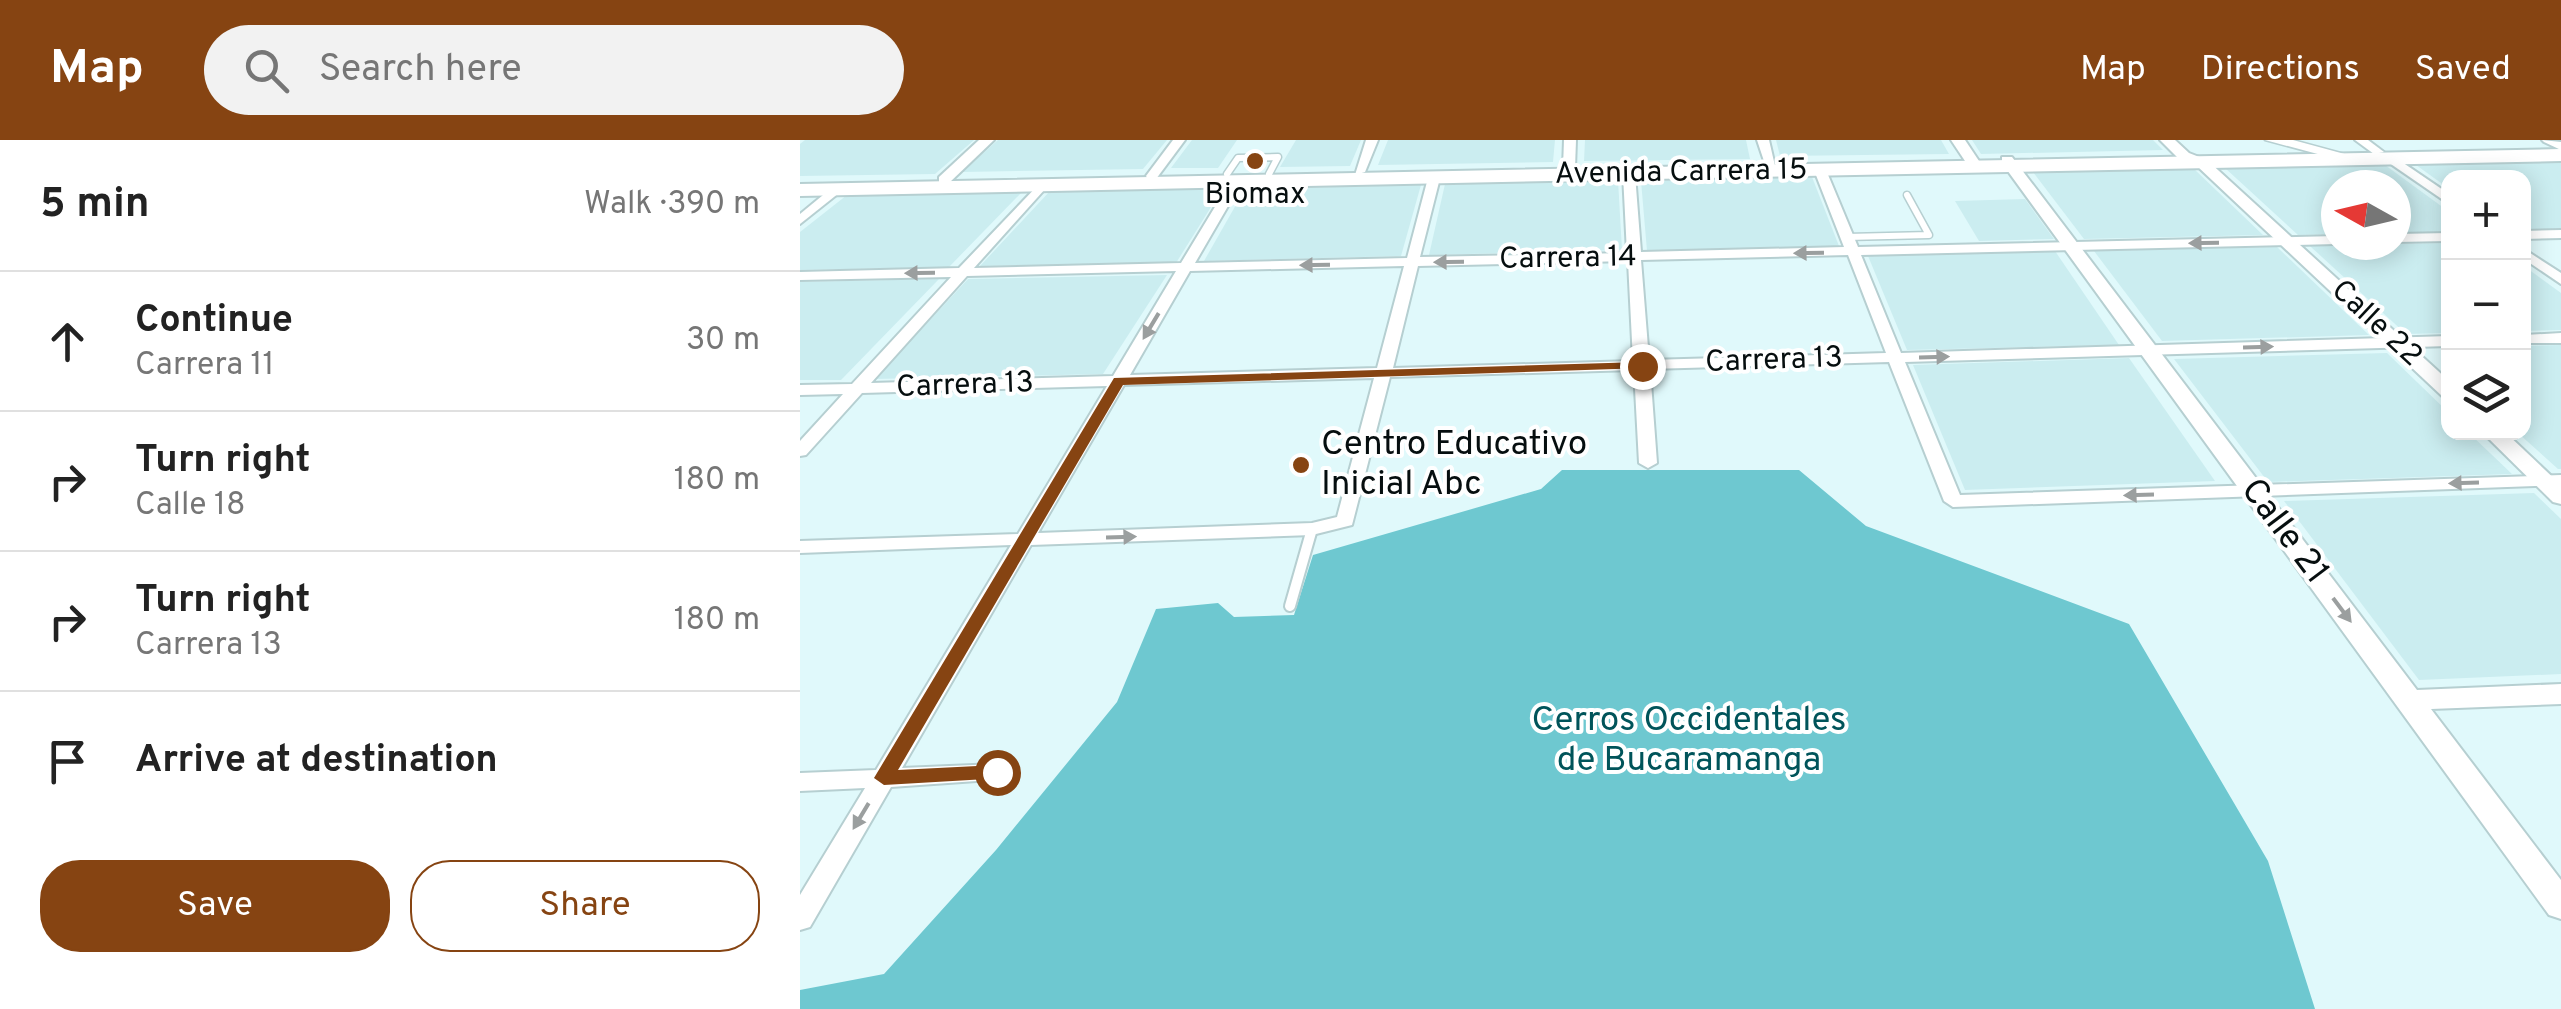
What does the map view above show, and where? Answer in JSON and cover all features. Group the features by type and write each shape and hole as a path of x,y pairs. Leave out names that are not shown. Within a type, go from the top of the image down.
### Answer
{"main road":[{"path":"2273,140 2329,153"},
{"path":"2302,140 2357,150"},
{"name":"Avenida Carrera 15","path":"2193,160 2357,150"},
{"name":"Avenida Carrera 15","path":"800,190 1042,186 1269,174 1771,164 1977,169 2015,176 2357,150 2384,155 2561,150"},
{"name":"Avenida Carrera 15","path":"800,182 1152,176 1434,178 1977,169"}],"street":[{"path":"944,180 987,140"},
{"path":"1152,176 1179,140"},
{"path":"1359,172 1372,140"},
{"path":"1569,168 1570,140"},
{"path":"1763,140 1771,164"},
{"path":"1958,140 1977,169"},
{"name":"Calle 22","path":"2167,140 2286,241 2441,385"},
{"path":"2548,140 2561,150"},
{"path":"2384,155 2441,195"},
{"path":"1820,170 1953,501 2552,480"},
{"path":"1629,174 1648,462"},
{"name":"Calle 21","path":"2015,176 2561,905"},
{"path":"800,919 1186,268 1232,178"},
{"path":"800,546 1312,529 1345,521 1434,178"},
{"path":"800,451 1042,186"},
{"path":"800,220 838,190"},
{"path":"2531,235 2561,234"},
{"path":"2411,238 2441,237"},
{"name":"Carrera 14","path":"800,276 1634,257 1850,244 2071,246 2321,240"},
{"path":"2531,258 2561,280"},
{"path":"2531,339 2561,338"},
{"name":"Carrera 13","path":"800,390 2441,342"},
{"path":"2502,440 2552,480 2561,497"},
{"path":"2409,700 2561,694"},
{"path":"800,782 997,772"}],"lane":[{"path":"1850,244 1929,235 1908,195"},
{"path":"1290,606 1312,529"}],"shaded area":[{"path":"805,140 974,140 935,174 800,176 800,144"},
{"path":"998,140 1167,140 1143,169 962,172"},
{"path":"1192,140 1237,140 1218,168 1171,168"},
{"path":"1296,140 1361,140 1350,166 1280,167"},
{"path":"1388,140 1555,140 1553,162 1378,165"},
{"path":"1585,140 1746,140 1750,159 1584,161"},
{"path":"1776,140 1941,140 1949,154 1780,156"},
{"path":"1972,140 2153,140 2163,150 1981,154"},
{"path":"2561,162 2561,230 2531,231 2531,170 2441,170 2441,183 2416,165"},
{"path":"2385,165 2392,170 2321,170 2321,234 2298,235 2225,168"},
{"path":"2194,169 2263,235 2084,239 2033,172"},
{"path":"1812,177 1839,246 1647,251 1641,181"},
{"path":"1618,180 1622,250 1429,255 1445,184"},
{"path":"2411,184 2441,206 2441,232 2411,233"},
{"path":"1421,185 1401,256 1204,261 1245,189"},
{"path":"1223,188 1176,263 980,266 1050,191"},
{"path":"1022,192 949,267 800,270 800,232 847,195"},
{"path":"2025,199 2054,239 1979,241 1955,201"},
{"path":"2441,243 2441,333 2406,334 2325,260 2411,260 2411,244"},
{"path":"2277,247 2369,335 2162,341 2094,251"},
{"path":"2055,251 2119,345 1907,350 1868,256"},
{"path":"2531,271 2561,293 2561,330 2531,331"},
{"path":"1167,275 1103,374 875,379 968,279"},
{"path":"939,279 841,380 800,380 800,282"},
{"path":"2561,345 2561,469 2526,440 2531,440 2531,346"},
{"path":"2387,353 2441,405 2441,440 2476,440 2512,474 2268,482 2174,359"},
{"path":"2129,358 2215,481 1965,490 1913,365"},
{"path":"2534,493 2561,519 2561,674 2419,680 2284,501"}],"green space":[{"name":"Cerros Occidentales de Bucaramanga","path":"1562,470 1799,470 1866,526 2129,624 2268,861 2315,1009 800,1009 800,990 884,974 996,850 1117,702 1156,609 1218,603 1234,617 1294,615 1313,555 1541,489"}],"place":[{"name":"Biomax","path":"1255,161"},
{"name":"Centro Educativo Inicial Abc","path":"1301,465"}],"route":[{"path":"997,772 884,778 1118,381 1642,366"}]}
